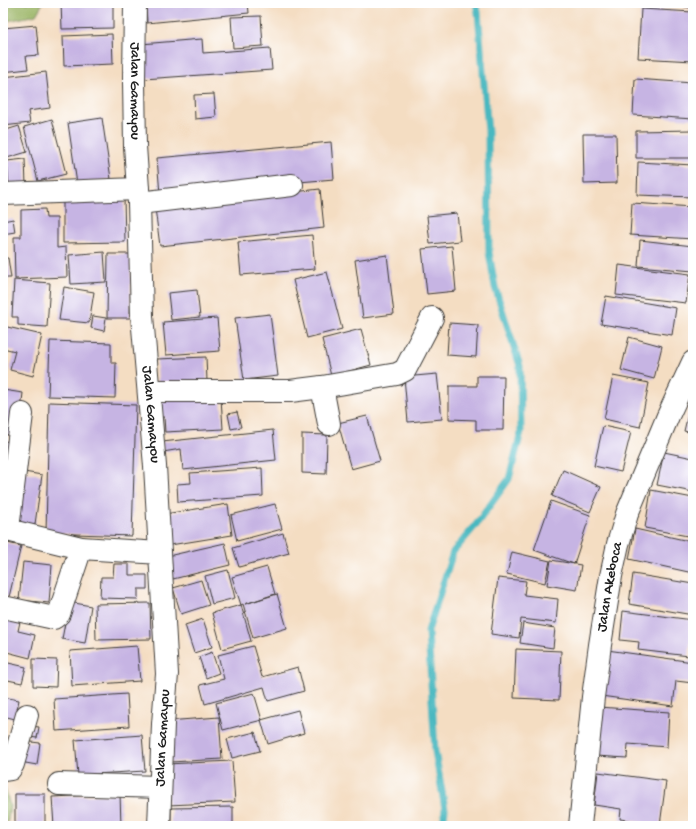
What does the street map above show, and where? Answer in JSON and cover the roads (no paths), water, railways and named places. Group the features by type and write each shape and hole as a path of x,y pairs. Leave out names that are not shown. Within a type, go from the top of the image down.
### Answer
{"street":[{"name":"Jalan Gamayou","path":"135,3 134,81 142,316 149,391 167,674 159,826"},
{"path":"3,194 139,196 292,185"},
{"path":"149,391 283,391 322,388 398,374 405,370 432,318"},
{"name":"Jalan Akeboca","path":"580,826 599,652 611,576 618,544 627,514 668,416 693,362"},
{"path":"322,388 329,424"},
{"path":"22,414 5,529 81,548 160,553"},
{"path":"3,607 54,618 59,614 81,548"},
{"path":"3,770 10,769 13,764 27,715"},
{"path":"59,784 160,787"}],"waterway":[{"path":"443,826 445,809 435,751 428,631 453,552 475,526 509,479 521,432 520,366 495,287 489,252 488,132 476,3"}]}
